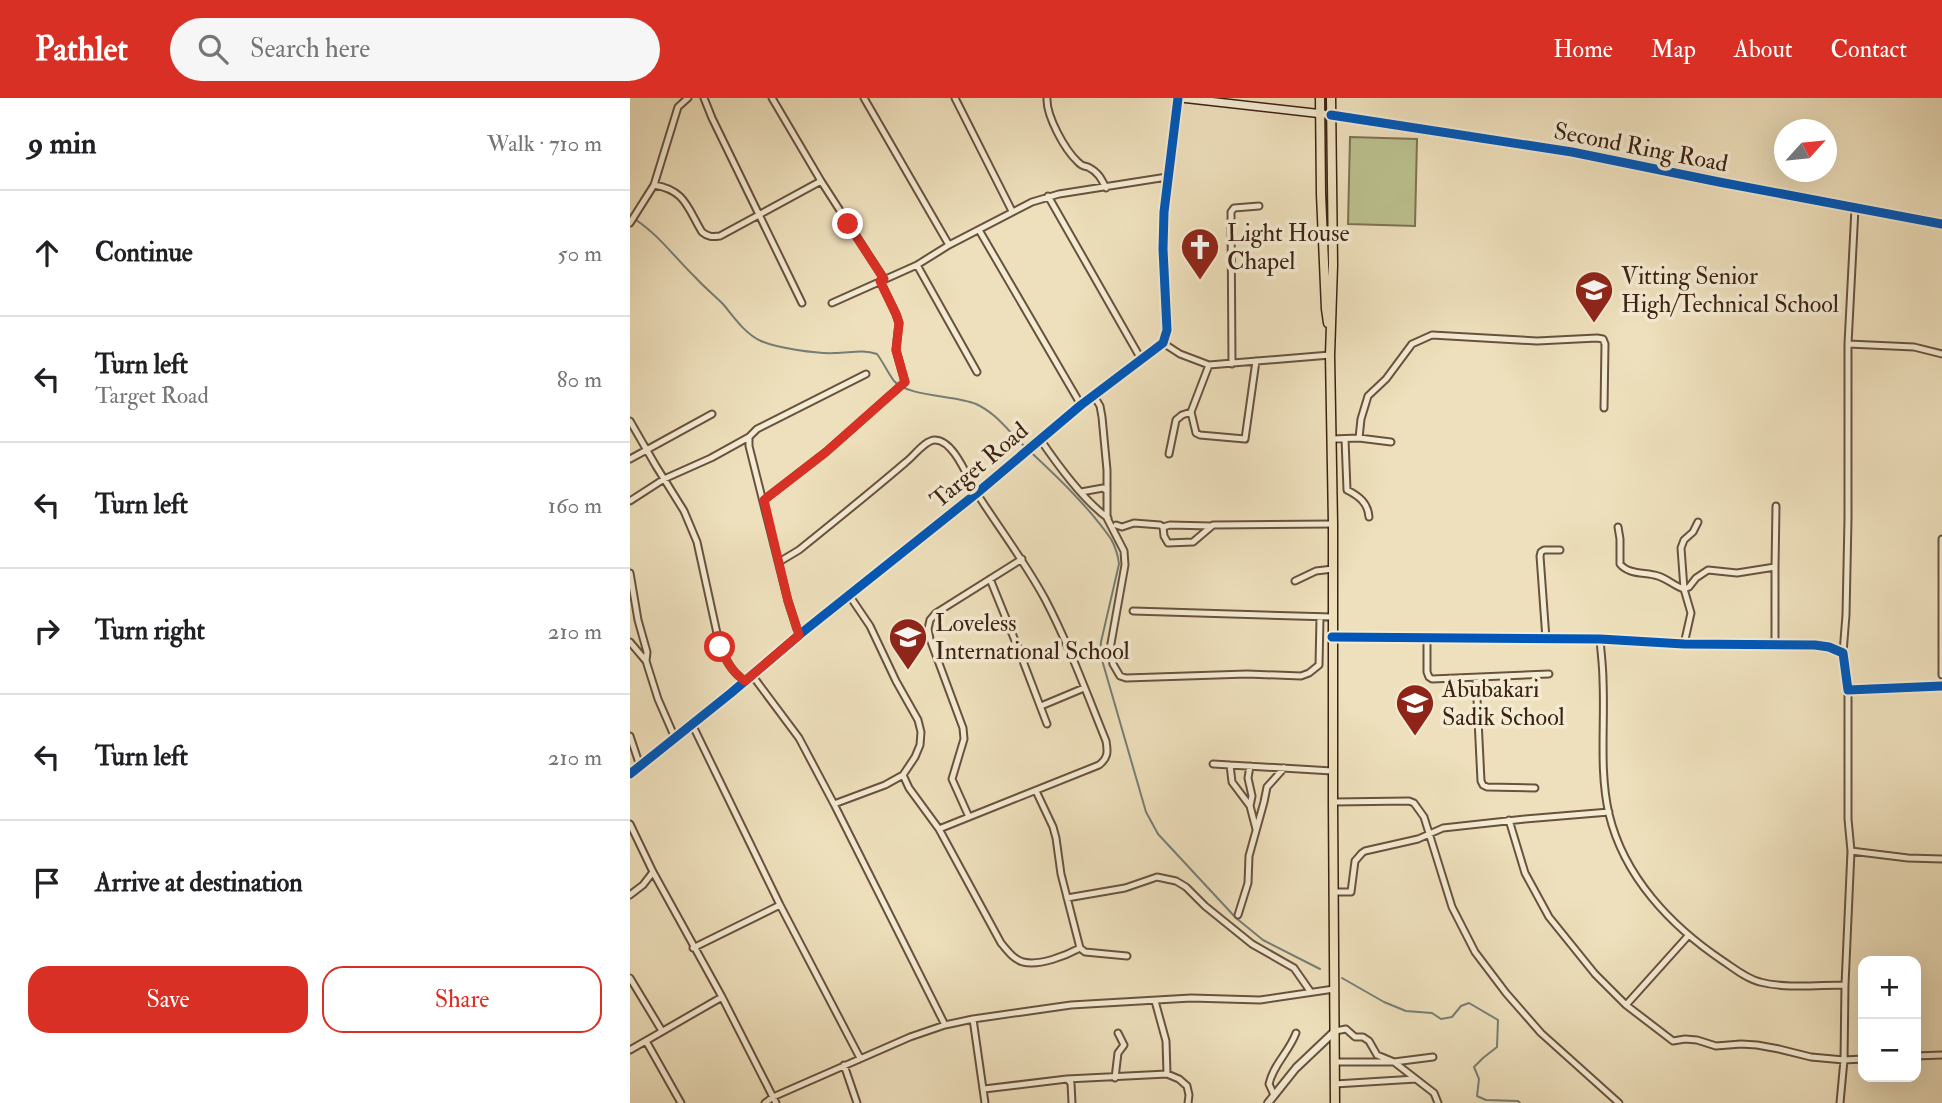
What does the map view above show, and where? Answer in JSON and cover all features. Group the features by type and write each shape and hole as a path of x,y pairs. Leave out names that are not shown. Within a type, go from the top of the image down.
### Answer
{"highway":[{"path":"1320,98 1323,252 1326,309 1331,336"},
{"path":"1331,98 1335,1103"}],"main road":[{"name":"Second Ring Road","path":"1179,98 1331,115"}],"street":[{"path":"631,222 654,185 678,107 688,98"},
{"path":"704,98 802,303"},
{"path":"764,500 826,452 905,382 896,350 899,323 882,280 772,98"},
{"path":"864,98 949,245"},
{"path":"954,98 1012,211"},
{"path":"1047,98 1050,117 1072,155 1080,165 1097,172 1106,188"},
{"path":"1179,98 1167,177 1163,229 1167,330 1163,343 1180,354 1209,365 1330,355"},
{"name":"Second Ring Road","path":"1331,115 1572,152 1942,223"},
{"path":"832,303 917,265 1012,211 1048,196 1167,177"},
{"path":"654,185 667,187 681,195 702,232 707,236 720,236 821,181"},
{"path":"1048,196 1141,359"},
{"path":"1232,363 1231,212 1234,208 1259,206"},
{"path":"1840,1103 1844,1060 1851,851 1848,819 1848,690 1843,653 1848,519 1849,344 1855,208"},
{"path":"979,230 1081,405"},
{"path":"917,265 977,372"},
{"path":"1359,438 1368,396 1386,379 1412,344 1432,335 1537,341 1603,340 1604,408"},
{"name":"Target Road","path":"630,774 977,493 1081,405 1163,343"},
{"path":"1849,344 1914,347 1942,354"},
{"path":"1209,365 1191,412 1196,433 1245,439 1256,361"},
{"path":"630,501 664,479 711,458 749,437 757,429 866,374"},
{"path":"1094,396 1102,417 1108,518 1124,551 1125,565 1110,649 1113,664 1120,676 1301,676 1319,665 1320,618"},
{"path":"1169,454 1176,420 1191,412"},
{"path":"630,458 712,414"},
{"path":"630,421 684,511 697,542 720,647 734,673 745,681"},
{"path":"749,437 788,601 799,635"},
{"path":"1332,439 1359,438 1391,442"},
{"path":"779,562 831,525 934,439 958,456 977,493 1022,559 1065,639 1108,752 1099,765 939,829"},
{"path":"1345,439 1347,490 1366,503 1369,517"},
{"path":"1039,440 1100,512 1122,527 1133,523 1163,527 1334,524"},
{"path":"1081,492 1103,488 1107,491"},
{"path":"1775,645 1776,506"},
{"path":"1684,644 1691,613 1684,589 1681,548 1698,522"},
{"path":"1116,525 1117,538"},
{"path":"1163,527 1168,543 1186,543 1197,539 1211,526"},
{"path":"1618,527 1620,564 1627,572 1658,576 1684,589"},
{"path":"1942,539 1942,675"},
{"path":"1546,639 1540,556 1544,550 1560,550"},
{"path":"969,817 952,779 964,739 963,728 941,673 928,629 936,612 1022,559"},
{"path":"1684,589 1708,570 1737,573 1775,567"},
{"path":"1295,581 1310,573 1333,569"},
{"path":"630,573 647,652 646,661"},
{"path":"990,579 1047,724"},
{"path":"834,804 885,785 903,775 915,757 921,732 918,720 870,626 849,596"},
{"path":"1133,611 1332,617"},
{"path":"1332,637 1600,639 1684,644 1815,645 1843,653"},
{"path":"1427,638 1429,677 1432,679 1549,674"},
{"path":"1600,639 1604,682 1604,777 1609,812 1620,844 1650,897 1688,936 1758,982 1774,985 1845,985"},
{"path":"630,642 646,661 658,699 675,738"},
{"path":"752,675 799,738 944,1025"},
{"path":"1476,678 1483,785 1535,788"},
{"path":"1848,690 1942,686"},
{"path":"1041,706 1084,688"},
{"path":"692,724 780,905 860,1058"},
{"path":"630,736 640,766"},
{"path":"1213,765 1332,771"},
{"path":"1230,765 1232,782 1250,806 1256,829"},
{"path":"1250,766 1250,806"},
{"path":"1238,915 1248,883 1249,856 1266,787 1284,768"},
{"path":"903,775 909,788 939,829 1001,943 1012,956 1022,962 1031,962 1058,958 1080,948"},
{"path":"1036,791 1056,838 1061,874 1080,948 1085,952 1127,956"},
{"path":"1333,802 1414,803 1424,817 1452,907 1475,952 1541,1033 1619,1103"},
{"path":"1334,892 1351,892 1355,861 1362,853 1401,844 1443,828 1609,812"},
{"path":"1509,820 1525,873 1549,917 1595,974 1626,1004 1673,1041 1697,1040 1716,1046 1757,1045 1804,1056 1858,1059"},
{"path":"630,824 775,1100"},
{"path":"1851,851 1942,859"},
{"path":"630,895 643,885 653,872"},
{"path":"1067,898 1125,888 1157,877 1176,881 1252,944 1294,968 1310,991"},
{"path":"693,948 780,905"},
{"path":"1626,1004 1688,936"},
{"path":"630,978 662,1031"},
{"path":"765,1103 860,1058 944,1025 1071,1005 1200,998 1260,1000 1334,984"},
{"path":"630,1049 722,998"},
{"path":"1155,1001 1166,1041 1167,1074"},
{"path":"973,1019 985,1103"},
{"path":"1268,1103 1296,1068 1335,1031 1346,1029 1355,1037 1363,1037 1369,1041 1377,1055 1394,1062 1417,1079 1434,1093 1438,1103"},
{"path":"1115,1078 1118,1053 1124,1045 1118,1033"},
{"path":"1274,1095 1269,1084 1271,1074 1292,1045 1296,1033"},
{"path":"646,1041 681,1103"},
{"path":"1921,1056 1942,1055"},
{"path":"1335,1062 1394,1062 1433,1057"},
{"path":"845,1065 857,1103"},
{"path":"984,1089 1067,1079 1167,1074 1188,1086 1188,1103"},
{"path":"1067,1079 1071,1083 1072,1103"},
{"path":"1335,1084 1417,1079"}],"green space":[{"path":"1350,137 1417,139 1415,226 1348,224"}],"waterway":[{"path":"630,216 657,237 755,338 776,346 808,351 861,351 877,354 894,381 901,386 921,393 967,401 988,411 1080,500 1111,539 1118,558 1100,653 1146,812 1158,834 1236,918 1263,940 1320,969"},
{"path":"1342,978 1406,1011 1432,1013 1441,1019 1452,1017 1461,1006 1469,1003 1498,1020 1497,1047 1474,1067 1479,1079 1477,1096 1486,1100 1520,1103"}],"cycle path":[{"path":"630,774 977,493 1081,405 1163,343 1167,330 1164,212 1178,98"},
{"path":"1331,115 1572,152 1942,224"},
{"path":"1332,637 1600,639 1684,644 1815,645 1843,653 1848,690 1942,686"}],"place":[{"name":"Light House Chapel","path":"1200,281"},
{"name":"Vitting Senior High/Technical School","path":"1594,324"},
{"name":"Loveless International School","path":"908,671"},
{"name":"Abubakari Sadik School","path":"1415,737"}],"route":[{"path":"720,647 734,673 745,681 799,635 788,601 764,500 826,452 905,382 896,350 899,323 880,281 884,279 848,224"}]}
